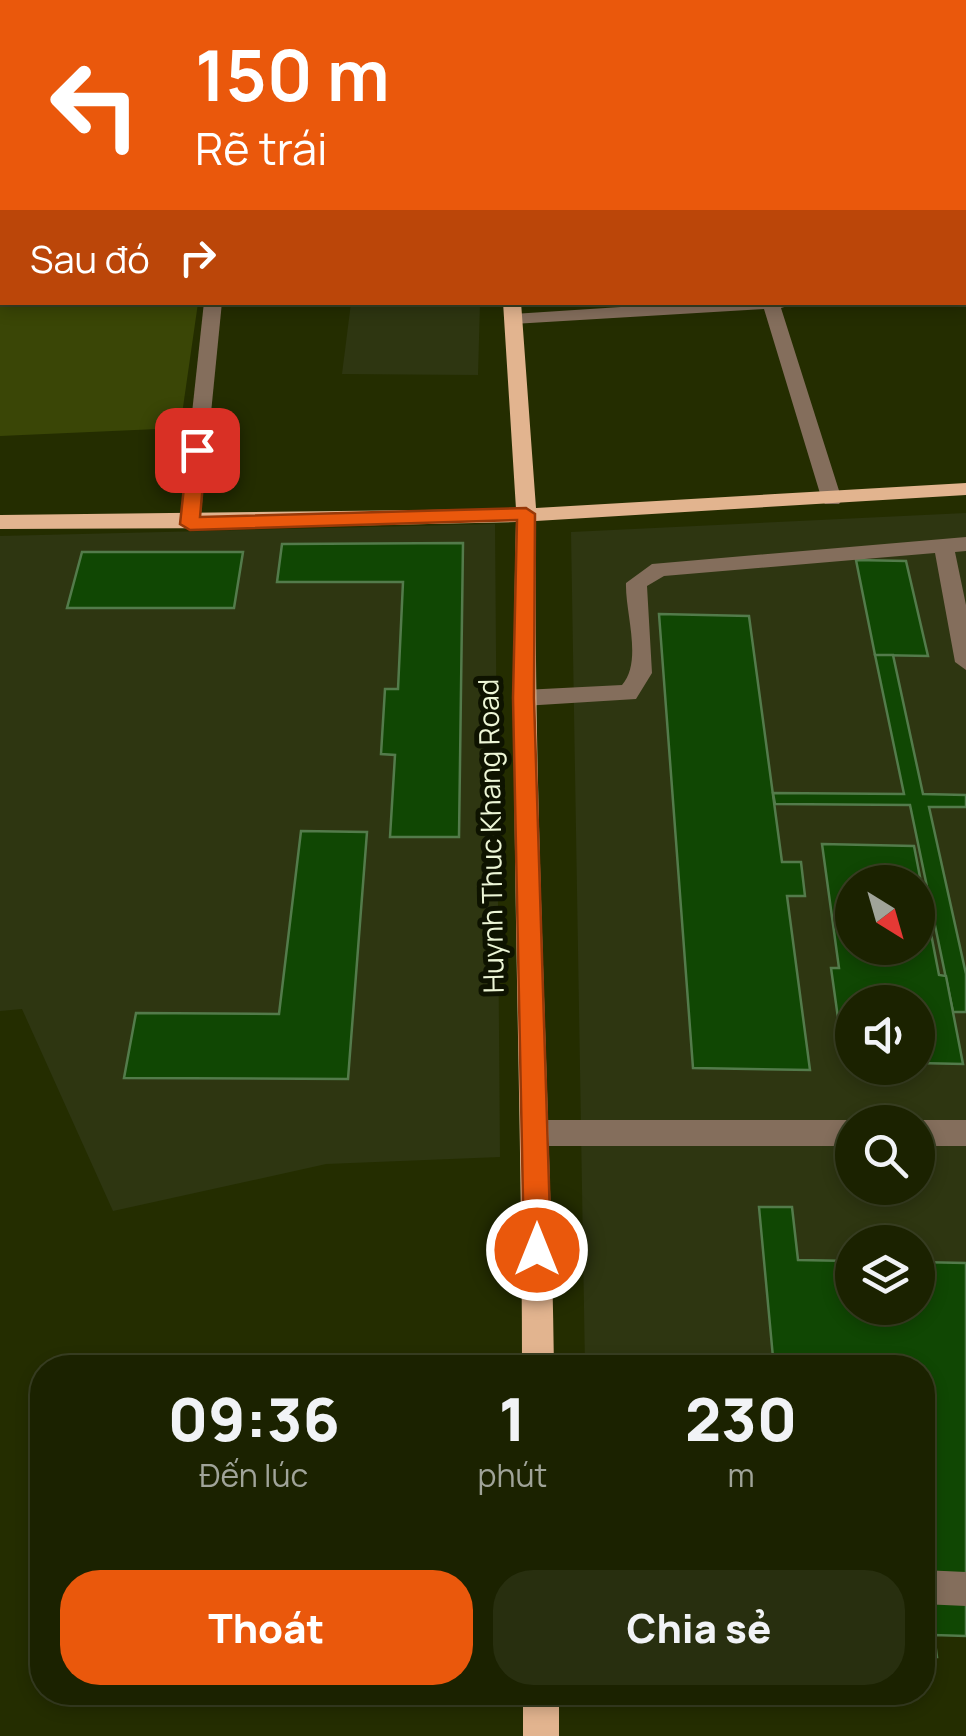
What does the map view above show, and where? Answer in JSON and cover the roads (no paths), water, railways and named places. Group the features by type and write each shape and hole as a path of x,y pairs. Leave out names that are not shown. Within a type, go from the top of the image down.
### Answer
{"main road":[{"name":"Huynh Thuc Khang Road","path":"512,311 526,514 523,698 536,1132 538,1355"},
{"path":"0,522 190,524 526,514 966,490"},
{"path":"541,1705 541,1736"}],"street":[{"path":"190,524 212,305"},
{"path":"512,311 734,305"},
{"path":"771,305 832,500"},
{"path":"523,698 628,693 636,688 643,673 637,583 659,569 955,545 966,662"},
{"path":"536,1132 835,1133"},
{"path":"935,1133 966,1133"},
{"path":"935,1587 966,1588"}]}
